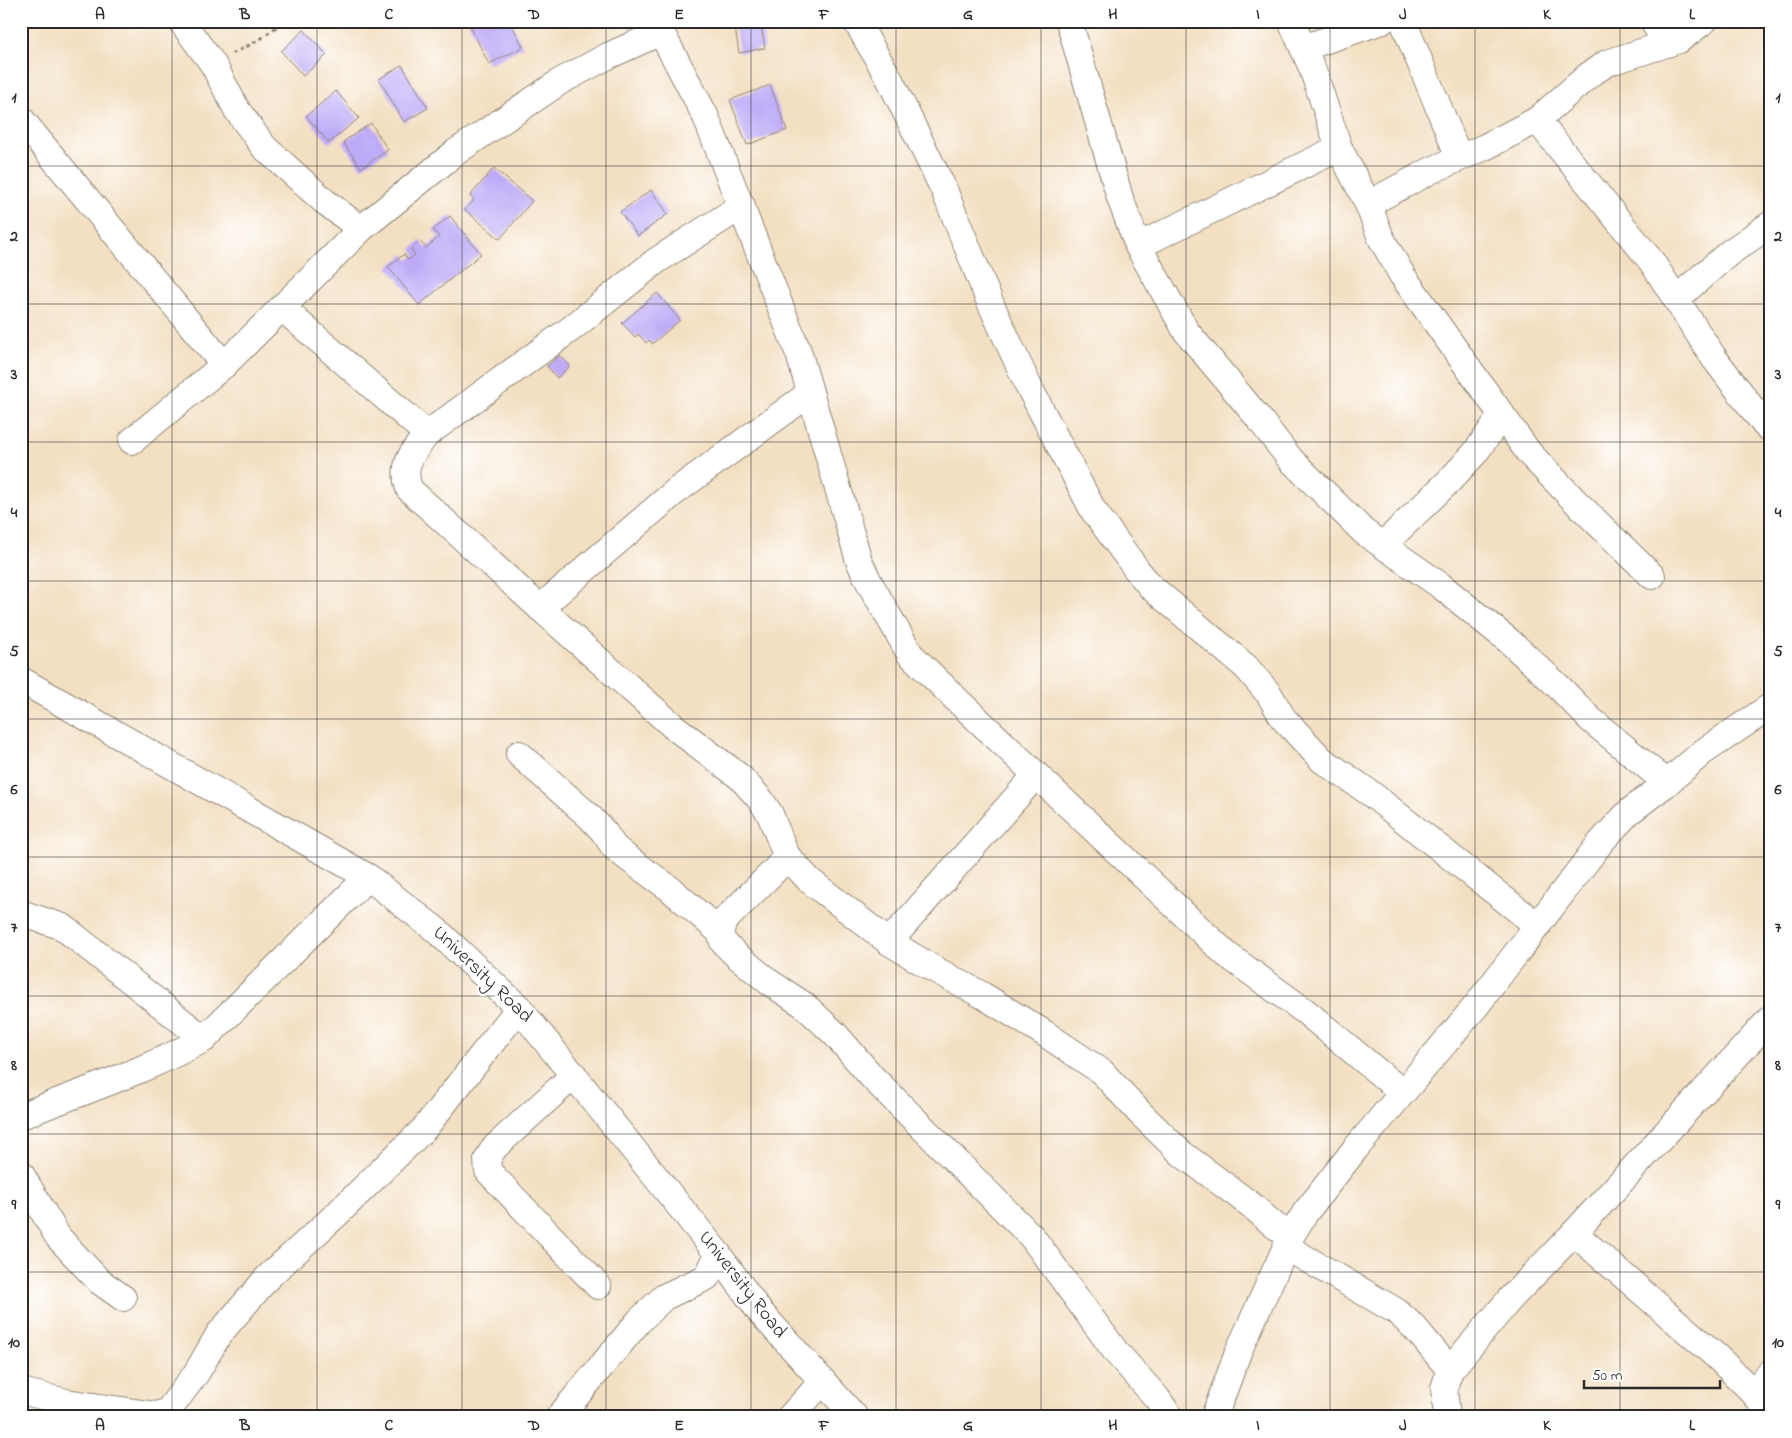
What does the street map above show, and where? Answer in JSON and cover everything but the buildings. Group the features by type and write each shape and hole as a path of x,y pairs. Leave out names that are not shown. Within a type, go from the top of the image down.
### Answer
{"street":[{"path":"181,21 213,64 237,110 264,147 324,201 361,229"},
{"path":"856,21 889,78 944,190 989,300 1028,385 1093,510 1137,570 1151,587 1246,667 1269,694 1283,718 1322,760 1386,805 1538,926"},
{"path":"1069,21 1120,198 1138,246 1186,331 1291,460 1364,532 1441,586 1509,641 1559,687 1590,719 1667,783"},
{"path":"1292,21 1312,68 1339,148 1368,204 1381,238 1402,275 1529,453 1652,576"},
{"path":"1303,48 1382,21"},
{"path":"1402,21 1459,158"},
{"path":"1653,21 1666,44"},
{"path":"1368,204 1537,120 1589,75 1607,63 1680,40 1704,21"},
{"path":"132,441 224,365 361,229 456,152 561,81 658,27 705,115 798,354 859,561 910,654 1226,954 1306,1012 1402,1092"},
{"path":"21,119 224,365"},
{"path":"1537,120 1652,262 1714,358 1765,425 1771,429"},
{"path":"1138,246 1339,148"},
{"path":"742,206 656,261 572,328 427,434 415,449 407,464 406,478 409,489 673,726 740,777 770,814 786,855 810,881 889,942 990,1000 1102,1072 1181,1153 1251,1205 1274,1225 1288,1242 1396,1311 1415,1328 1450,1370"},
{"path":"1676,300 1729,253 1771,224"},
{"path":"282,308 427,434"},
{"path":"540,608 676,491 810,393"},
{"path":"1383,545 1463,467 1502,415"},
{"name":"University Road","path":"21,680 33,695 368,878 436,930 519,1008 718,1254 760,1312 855,1417"},
{"path":"1214,1417 1239,1350 1288,1242 1324,1188 1402,1092 1437,1054 1476,1006 1601,842 1629,812 1703,752 1771,706"},
{"path":"519,754 582,810 604,832 614,847 669,888 720,932 723,942 736,955 768,982 804,1005 835,1034 872,1077 1032,1237 1116,1352 1157,1398 1170,1417"},
{"path":"889,942 1036,775"},
{"path":"720,932 724,921 777,868 786,855"},
{"path":"21,1116 134,1073 177,1054 204,1039 368,878"},
{"path":"21,915 24,914 63,927 204,1039"},
{"path":"21,1391 66,1402 156,1415 168,1411 197,1372 219,1334 269,1276 351,1201 424,1129 519,1008"},
{"path":"1447,1417 1444,1388 1450,1370 1510,1299 1574,1234 1771,1018"},
{"path":"574,1075 494,1148 487,1160 488,1171 598,1286"},
{"path":"21,1174 58,1237 99,1281 123,1298"},
{"path":"1574,1234 1669,1314 1753,1392 1771,1416"},
{"path":"559,1417 639,1321 664,1297 708,1277 718,1254"},
{"path":"1753,1392 1771,1372"},
{"path":"790,1417 823,1381"}],"path":[{"path":"213,64 259,40 284,21"}]}
